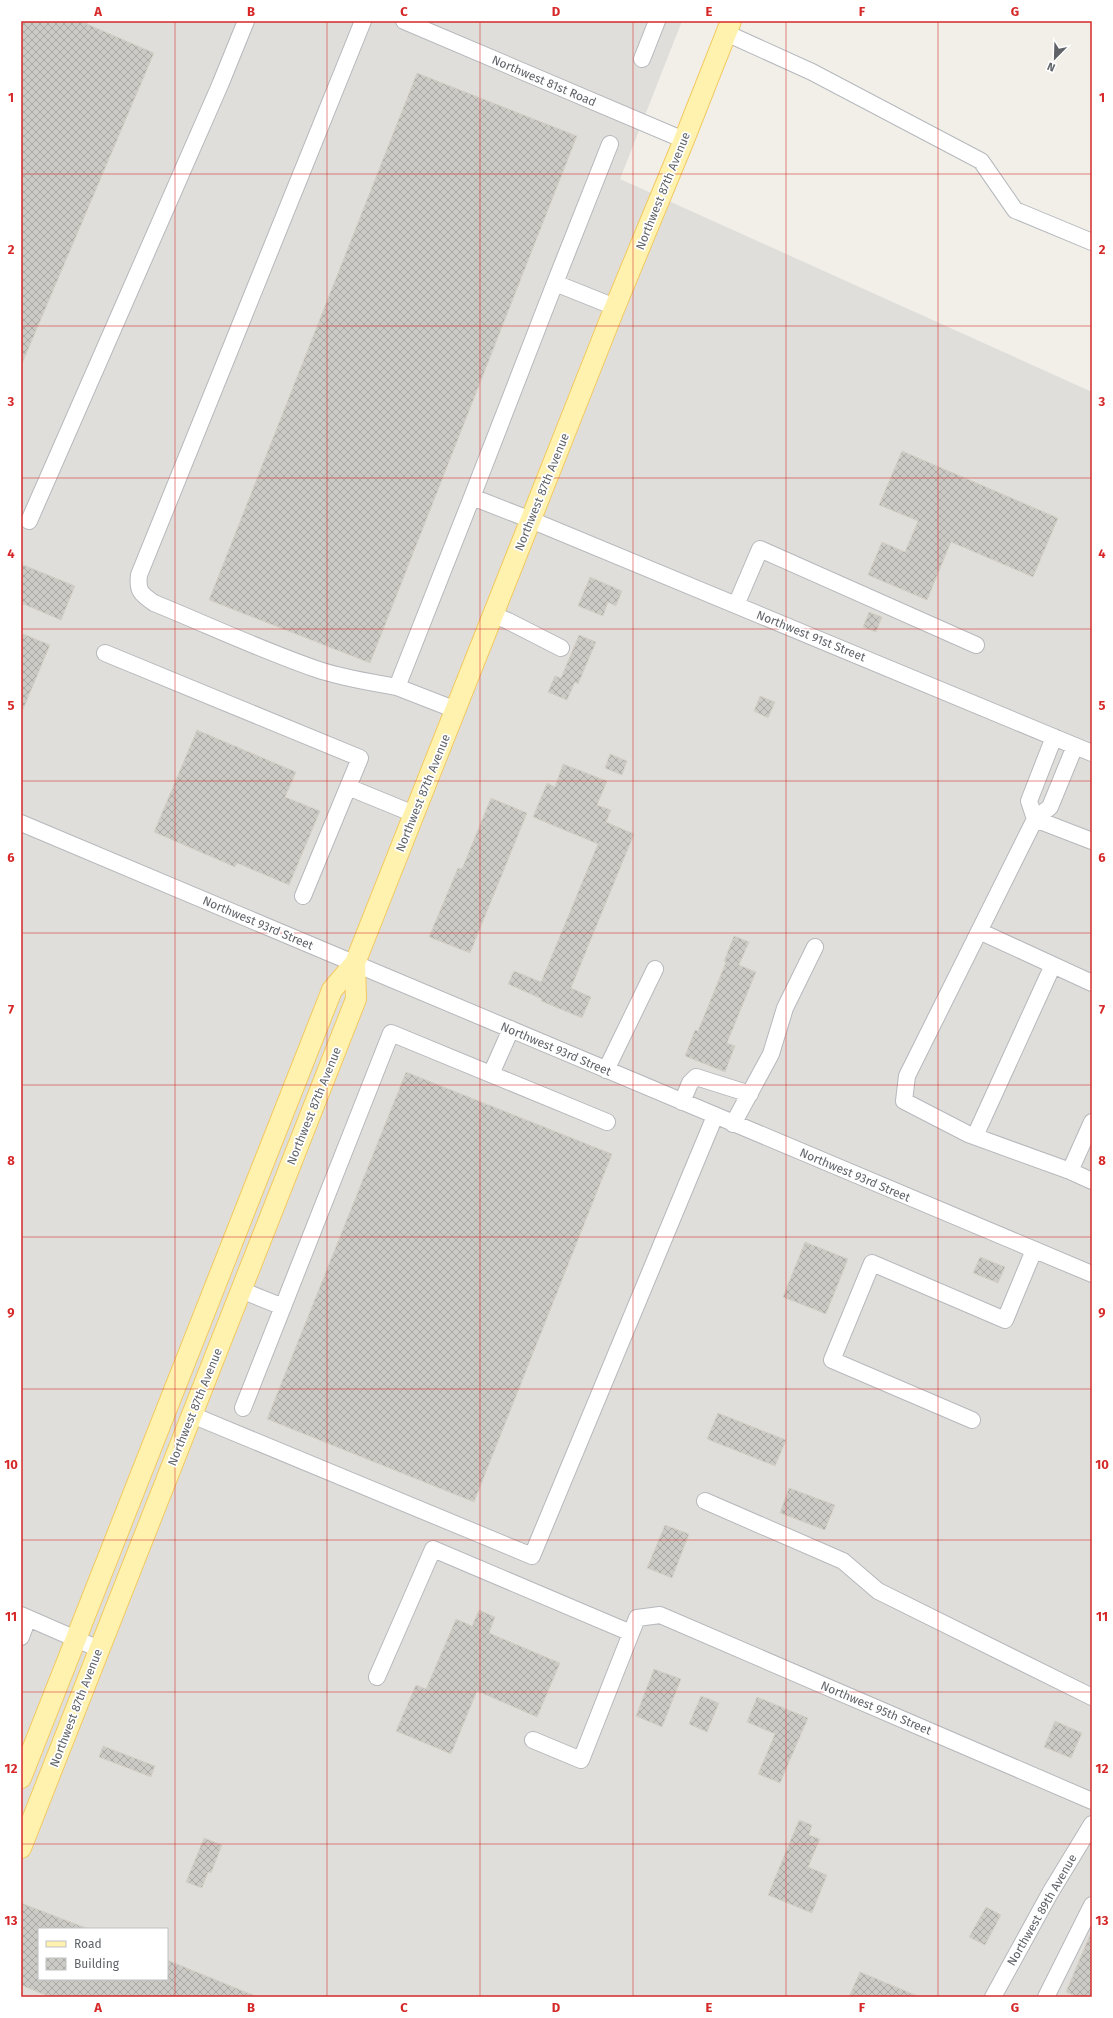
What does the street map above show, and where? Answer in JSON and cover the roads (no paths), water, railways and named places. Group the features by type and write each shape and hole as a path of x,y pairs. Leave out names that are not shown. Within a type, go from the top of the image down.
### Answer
{"main road":[{"name":"Northwest 87th Avenue","path":"21,1778 25,1758 76,1639 332,990 355,963 494,616 615,307 684,140 728,27"},
{"name":"Northwest 87th Avenue","path":"21,1848 356,999 355,963"}],"street":[{"path":"29,521 220,85 245,21"},
{"path":"362,21 139,575 138,586 143,595 154,603 294,660 331,673 397,687 456,710"},
{"name":"Northwest 81st Road","path":"404,21 684,140"},
{"path":"642,60 657,21"},
{"path":"728,27 981,160 1015,210 1092,242"},
{"path":"397,687 610,144"},
{"path":"555,283 615,307"},
{"name":"Northwest 91st Street","path":"472,497 531,520 1092,753"},
{"path":"736,605 760,549 976,645"},
{"path":"494,616 508,621 561,648"},
{"path":"105,653 360,758 303,896"},
{"path":"1035,819 1029,801 1054,737"},
{"path":"1075,746 1050,807 1035,819 907,1076 904,1101 975,1136 1070,1171 1092,1181"},
{"path":"348,787 414,814"},
{"path":"1035,819 1092,841"},
{"name":"Northwest 93rd Street","path":"21,823 1092,1274"},
{"path":"979,931 1092,982"},
{"path":"733,1124 771,1054 785,1008 815,947"},
{"path":"975,1136 1053,965"},
{"path":"606,1070 655,969"},
{"path":"491,1074 511,1029"},
{"path":"243,1408 391,1033 607,1122"},
{"path":"682,1102 690,1083 696,1077 750,1094"},
{"path":"192,1415 532,1556 715,1116"},
{"path":"1070,1171 1092,1122"},
{"path":"972,1420 832,1360 872,1263 1005,1320 1034,1250"},
{"path":"241,1290 283,1306"},
{"path":"705,1501 843,1561 878,1591 1092,1697"},
{"path":"377,1677 433,1549 631,1633 581,1760 533,1740"},
{"name":"Northwest 95th Street","path":"631,1633 637,1618 660,1615 1092,1801"},
{"path":"21,1636 25,1617 99,1649"},
{"name":"Northwest 89th Avenue","path":"993,1997 1050,1893 1092,1824"},
{"path":"1046,1997 1092,1905"}]}
